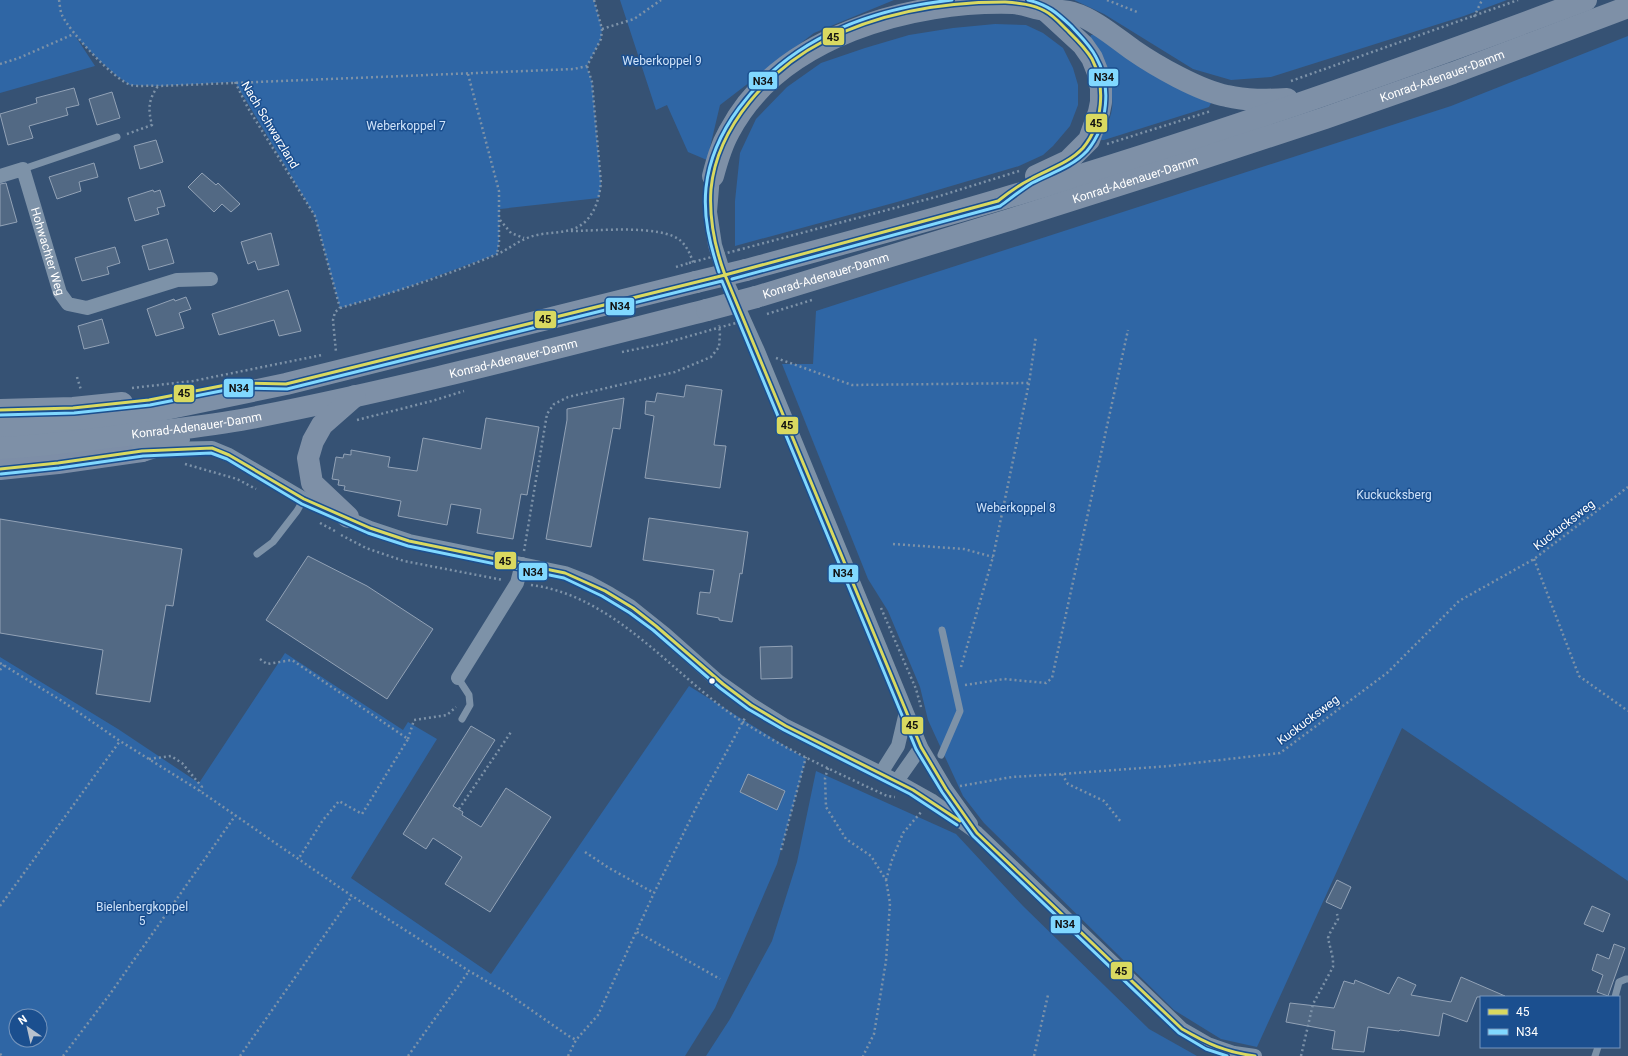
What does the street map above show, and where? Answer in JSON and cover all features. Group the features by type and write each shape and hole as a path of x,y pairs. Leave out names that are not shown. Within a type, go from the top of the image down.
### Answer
{"highway":[{"name":"Konrad-Adenauer-Damm","path":"0,428 73,424 151,412 286,384 996,190 1200,136 1459,48 1586,0"},
{"path":"713,176 722,147 729,131 752,98 788,65 810,49 832,38 888,18 946,6 986,3 1016,3 1045,10 1073,13 1085,18 1141,55 1197,86 1226,96 1261,101 1324,94"},
{"name":"Konrad-Adenauer-Damm","path":"0,448 69,442 240,420 470,370 532,353 712,320 756,297 1009,220 1207,157 1460,70 1628,7"},
{"path":"996,190 1031,178 1068,161 1089,140 1099,112 1101,88 1098,73 1092,58 1083,45 1045,10"},
{"path":"0,410 73,408 149,400 236,383 286,384"},
{"path":"348,517 304,497 308,458 313,441 322,425 355,396"},
{"path":"142,451 240,420"}],"main road":[{"name":"Konrad-Adenauer-Damm","path":"0,469 58,464 142,451"}],"street":[{"path":"0,176 23,169"},
{"name":"Hohwachter Weg","path":"23,169 60,293 68,304 88,308 177,280 211,279"},
{"path":"713,176 710,212 715,245 726,280 758,351 920,747 946,789 977,833"},
{"path":"142,451 212,448 228,455 304,497"},
{"path":"348,517 370,528 408,541 449,551 565,573 588,582 610,594 642,615 718,681 752,705 784,725 882,773 931,800 977,833 1182,1029 1208,1044 1234,1054 1255,1056"},
{"path":"458,678 477,650 517,583 522,564"},
{"path":"882,773 898,746 906,712"},
{"path":"896,781 920,747"}],"lane":[{"path":"23,169 117,137"},
{"path":"257,554 273,542 304,497"},
{"path":"942,630 956,686 960,711 942,755"},
{"path":"458,678 469,695 470,705 462,719"},
{"path":"1615,996 1620,982 1628,979"}],"path":[{"name":"Nach Schwarzland","path":"59,0 61,14 74,34 93,55 130,85 159,86 235,82 248,108 315,216 340,308"},
{"path":"571,231 584,222 594,211 599,198 601,184 592,82 587,66 601,39 602,29 594,0"},
{"path":"602,29 634,19 660,0"},
{"path":"1107,0 1137,12"},
{"path":"1474,17 1482,0"},
{"path":"0,64 19,58 74,34"},
{"path":"235,82 468,74 574,69 587,66"},
{"path":"468,74 499,191 500,220 497,254"},
{"path":"117,137 152,125 148,112 151,99 159,86"},
{"path":"130,388 193,381 336,352 333,320 335,312 340,308 397,291 497,254 525,239 543,233 571,231 652,230 668,234 680,240 688,250 694,272 996,190"},
{"path":"500,220 511,233 525,239"},
{"path":"712,320 749,320"},
{"path":"522,564 547,414 554,404 568,397 675,372 712,357 719,347 720,333 712,320"},
{"path":"1036,336 1029,382 994,557 956,686 1004,679 1046,683 1052,678 1128,330"},
{"path":"758,351 852,385 1029,382"},
{"path":"77,377 81,392"},
{"path":"74,392 88,391"},
{"path":"185,464 237,479 257,490"},
{"name":"Kuckucksweg","path":"946,789 1012,777 1169,766 1280,753 1387,673 1459,601 1534,559 1628,487"},
{"path":"304,497 366,548 404,560 517,583 539,586 561,592 599,610 628,629 700,689 743,722 828,768 887,796 902,799"},
{"path":"893,544 964,549 994,557"},
{"path":"1534,559 1579,676 1628,711"},
{"path":"260,659 267,664 292,660 408,739"},
{"path":"0,663 62,701 120,741 200,791 352,896 469,971 507,993 566,1035 576,1040"},
{"path":"0,670 4,665"},
{"path":"299,858 323,820 339,801 362,814 408,739 414,720 447,714"},
{"path":"568,1056 576,1040 598,1015 654,893 697,806 743,722"},
{"path":"459,809 512,732"},
{"path":"0,906 120,741"},
{"path":"149,759 171,756 182,763 202,787 200,791"},
{"path":"781,850 806,757"},
{"path":"828,768 825,778 826,807 846,838 871,856 886,880 890,903 886,962 874,1034 863,1056"},
{"path":"1062,774 1068,784 1104,801 1121,822"},
{"path":"886,880 903,833 931,800"},
{"path":"63,1056 110,994 235,816"},
{"path":"585,852 609,868 654,893"},
{"path":"240,1056 352,896"},
{"path":"1301,1056 1313,1004 1333,967 1333,959 1328,938 1338,919 1337,914"},
{"path":"637,932 720,979"},
{"path":"408,1056 469,971"},
{"path":"1034,1056 1048,995"}],"green space":[{"name":"Weberkoppel 7","path":"0,0 594,0 602,29 601,39 587,66 592,82 601,183 599,198 500,209 499,243 497,254 397,291 340,308 315,216 235,82 159,86 130,85 100,61 76,37 95,66 0,93"},
{"name":"Weberkoppel 9","path":"620,0 894,0 814,33 720,105 707,160 688,152 667,105 656,110"},
{"path":"1074,0 1507,0 1464,16 1271,77 1231,80 1193,69 1104,14"},
{"path":"995,24 1026,25 1043,33 1063,48 1073,68 1078,85 1078,105 1070,126 1043,155 1019,166 897,202 735,246 735,201 740,153 756,119 787,87 821,63 865,48 909,35 953,28"},
{"path":"1091,35 1095,35 1165,81 1195,97 1211,103 1209,107 1104,140 1099,140 1110,117 1112,97 1107,77 1090,38"},
{"name":"Kuckucksberg","path":"1628,36 1628,881 1402,728 1257,1047 1221,1039 1174,1010 984,823 963,796 928,720 920,687 888,611 868,579 782,364 813,364 816,311 1451,106"},
{"name":"Bielenbergkoppel 5","path":"285,653 403,730 408,722 437,739 351,878 491,974 689,686 806,759 777,864 715,1008 685,1056 0,1056 0,657 118,729 199,783"},
{"path":"816,771 956,834 1023,906 1149,1029 1197,1056 706,1056 730,1019 772,941 797,862"}],"building":[{"path":"74,88 79,105 66,108 68,115 29,126 33,138 8,145 0,114 37,103 36,98"},
{"path":"112,92 120,118 97,125 89,99"},
{"path":"156,140 163,162 140,169 134,146"},
{"path":"94,163 98,177 79,182 81,191 57,199 49,177"},
{"path":"202,173 216,185 218,183 240,204 231,212 222,204 214,212 188,187"},
{"path":"6,183 17,222 0,226 0,184"},
{"path":"153,190 154,192 160,190 165,206 157,208 159,214 135,221 128,198"},
{"path":"271,233 279,265 258,270 255,261 248,264 241,242"},
{"path":"167,239 174,263 149,270 142,246"},
{"path":"115,247 120,263 107,267 109,274 82,281 75,258"},
{"path":"288,290 301,331 279,336 274,320 219,335 212,314"},
{"path":"186,297 191,309 179,313 184,328 156,336 147,309 174,299 175,301"},
{"path":"102,319 109,343 84,349 78,326"},
{"path":"686,385 722,390 714,445 726,446 720,488 645,478 654,416 645,414 646,401 655,402 657,393 684,397"},
{"path":"624,398 620,429 613,428 591,547 546,539 567,420 567,409"},
{"path":"486,418 539,427 527,495 521,494 513,539 477,533 481,509 451,504 447,525 398,516 401,501 344,490 345,486 338,485 339,480 332,479 336,457 343,458 344,454 351,455 351,450 390,457 388,467 417,471 423,438 481,449"},
{"path":"649,518 748,532 742,574 740,573 732,622 697,614 700,592 710,593 714,570 643,560"},
{"path":"0,519 182,549 173,606 166,605 150,702 96,694 103,650 0,633"},
{"path":"308,556 367,586 433,629 387,699 266,620"},
{"path":"792,646 792,678 761,679 760,647"},
{"path":"471,726 495,740 453,806 463,812 462,815 481,827 506,788 551,817 490,912 445,884 462,857 433,838 426,849 403,834"},
{"path":"748,774 785,791 777,810 740,792"},
{"path":"1337,880 1351,887 1341,909 1326,902"},
{"path":"1592,906 1610,914 1603,932 1584,924"},
{"path":"1614,944 1625,948 1608,996 1597,992 1603,975 1592,970 1597,954 1609,959"},
{"path":"1398,977 1416,985 1411,995 1451,1002 1461,977 1505,996 1477,997 1467,1022 1443,1013 1439,1036 1368,1027 1364,1052 1332,1049 1335,1031 1286,1022 1290,1003 1334,1008 1344,981 1354,984 1355,980 1389,994"}],"transit line":[{"name":"N34","path":"719,272 710,241 706,220 705,199 710,166 717,146 727,126 739,108 759,84 782,63 807,46 834,32 862,20 891,11 921,4 952,0"},
{"name":"N34","path":"732,279 1000,206 1032,183 1068,166 1081,157 1094,141 1100,130 1103,118 1106,92 1101,68 1091,48 1071,26 1051,10 1041,4 1028,0"},
{"name":"45","path":"1004,2 1030,5 1048,13 1076,39 1092,59 1099,81 1101,93 1100,105 1095,128 1083,148 1072,158 1022,184 998,201 725,275 718,254 712,222 711,189 715,166 724,143 735,122 766,84 784,67 804,53 824,41 867,23 889,16 935,7 958,4 1004,2"},
{"name":"45","path":"0,410 73,408 149,400 236,383 286,384 725,275"},
{"name":"45","path":"725,275 921,747 946,789 977,833 1182,1029 1217,1047 1255,1056"},
{"name":"N34","path":"0,415 74,413 150,405 236,388 287,389 722,281 916,749 942,792 973,836 1179,1033 1206,1049 1227,1056"},
{"name":"45","path":"0,469 58,463 142,451 212,448 229,455 304,499 370,528 409,541 565,573 605,591 633,608 723,684 751,705 786,726 913,790 960,821"},
{"name":"N34","path":"1,474 59,468 143,456 211,453 227,459 302,504 368,533 408,546 564,578 602,596 630,613 653,630 720,688 748,709 784,730 910,794 957,825"}],"park label":[{"name":"Weberkoppel 8","path":"1016,508"}]}
